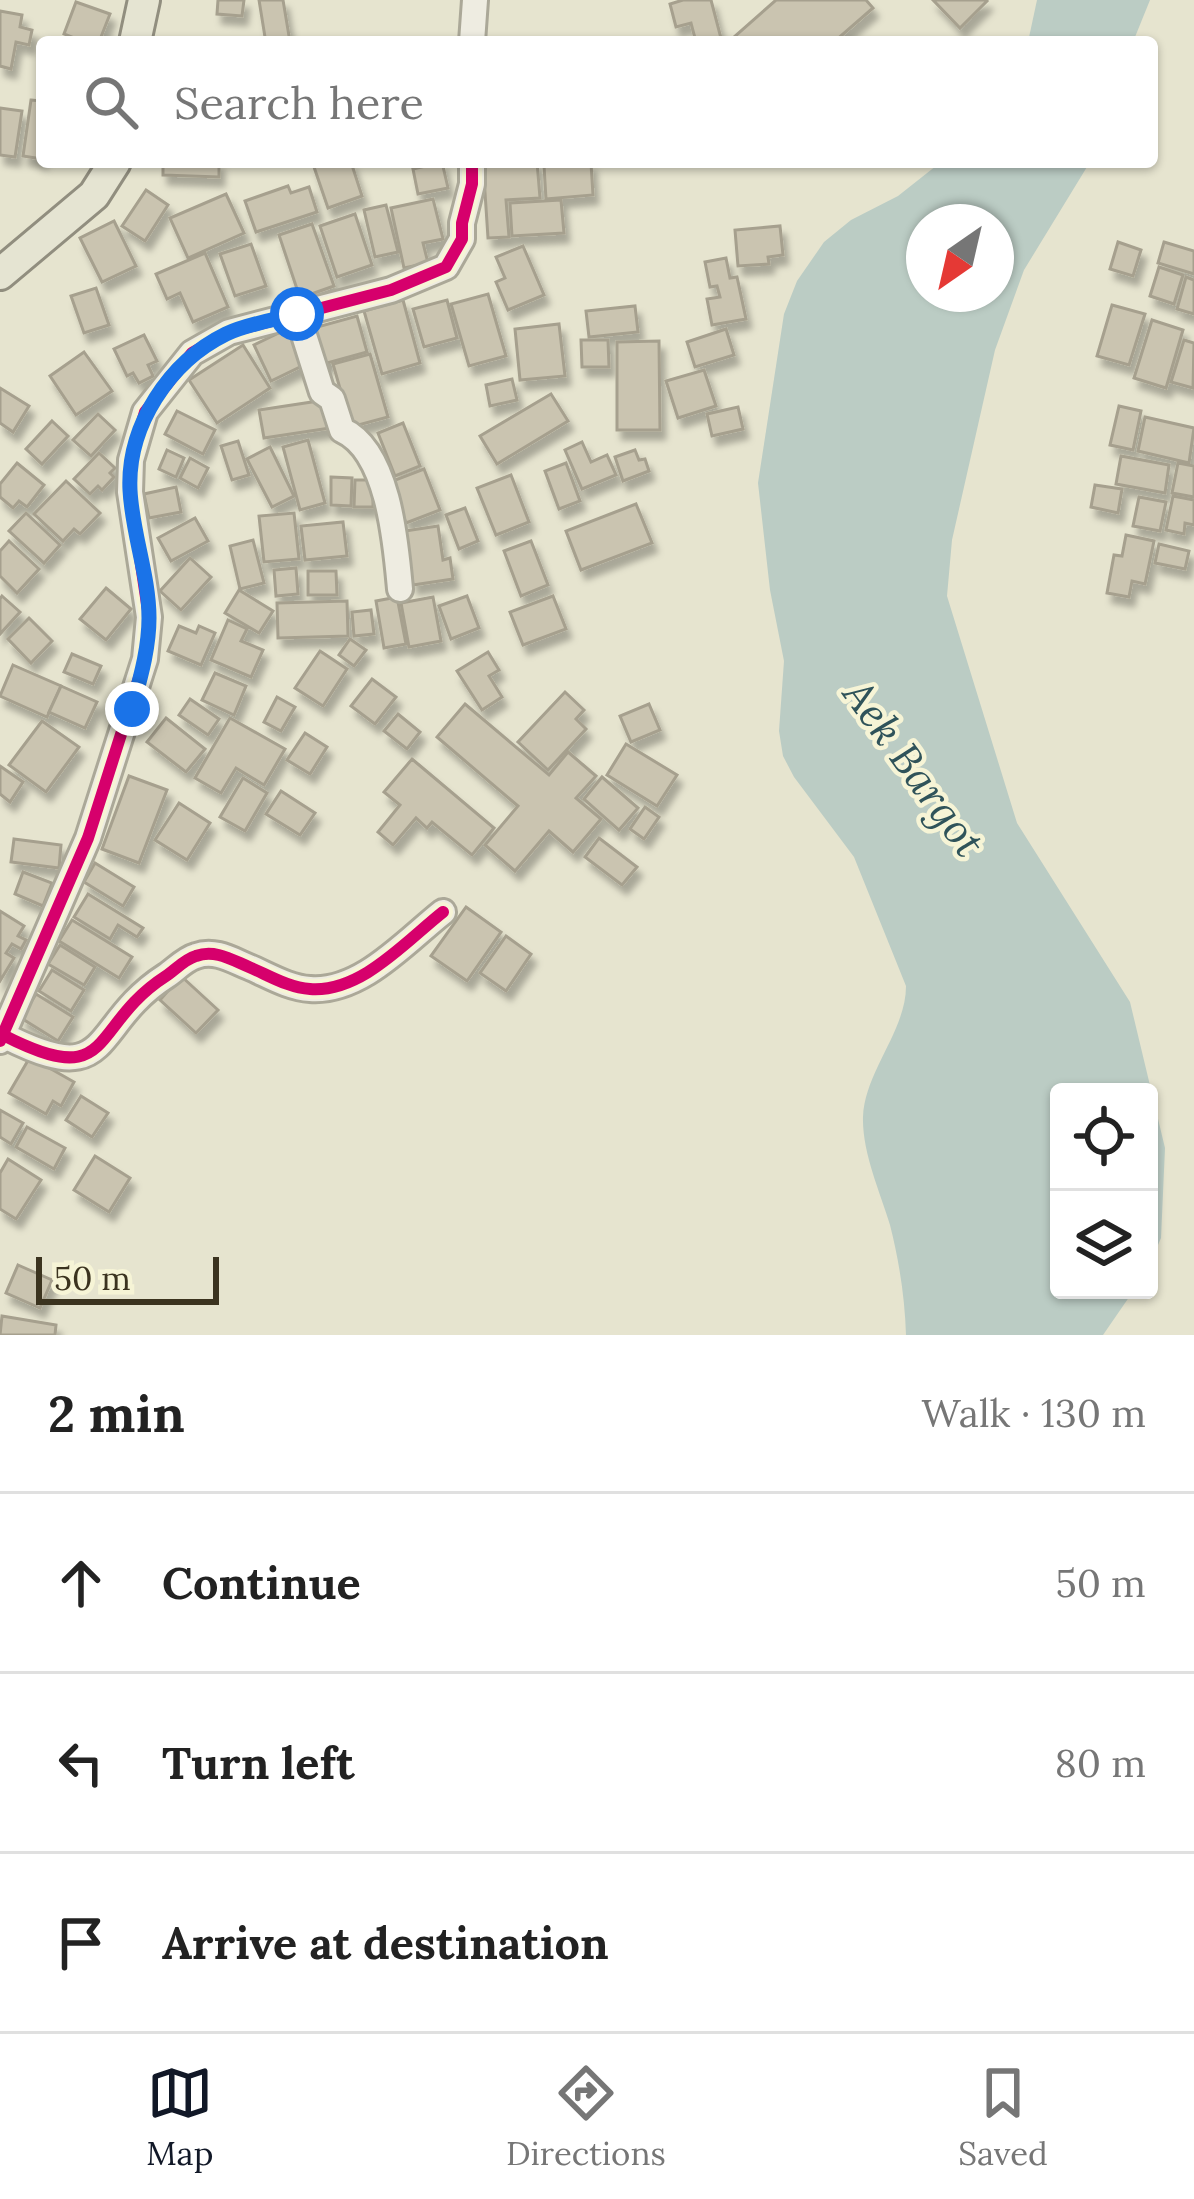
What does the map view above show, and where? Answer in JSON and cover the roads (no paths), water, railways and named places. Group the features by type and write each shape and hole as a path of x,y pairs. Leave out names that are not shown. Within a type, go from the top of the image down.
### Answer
{"main road":[{"path":"136,36 144,0"},
{"path":"0,274 94,195 111,168"}],"street":[{"path":"472,36 475,0"},
{"path":"442,912 363,975 326,988 295,986 216,953 197,955 146,988 88,1057 50,1057 1,1038 88,838 145,659 149,616 130,492 131,460 145,412 192,353 229,332 391,290 446,267 462,239 472,168"},
{"path":"297,314 322,392 332,399 342,430 372,460 396,535 400,590"}],"water":[{"path":"1037,0 1150,0 1135,36 1029,36"},
{"name":"Aek Bargot","path":"933,168 1086,168 1024,270 1014,298 1014,204 906,204 906,312 1009,312 995,350 952,540 947,596 1017,823 1130,1002 1149,1083 1050,1083 1050,1299 1128,1299 1103,1335 906,1335 896,1252 868,1158 863,1117 871,1083 900,1019 906,986 854,857 783,756 779,731 784,661 758,483 784,314 797,281 824,242"},
{"path":"1158,1119 1165,1148 1158,1245"}]}
